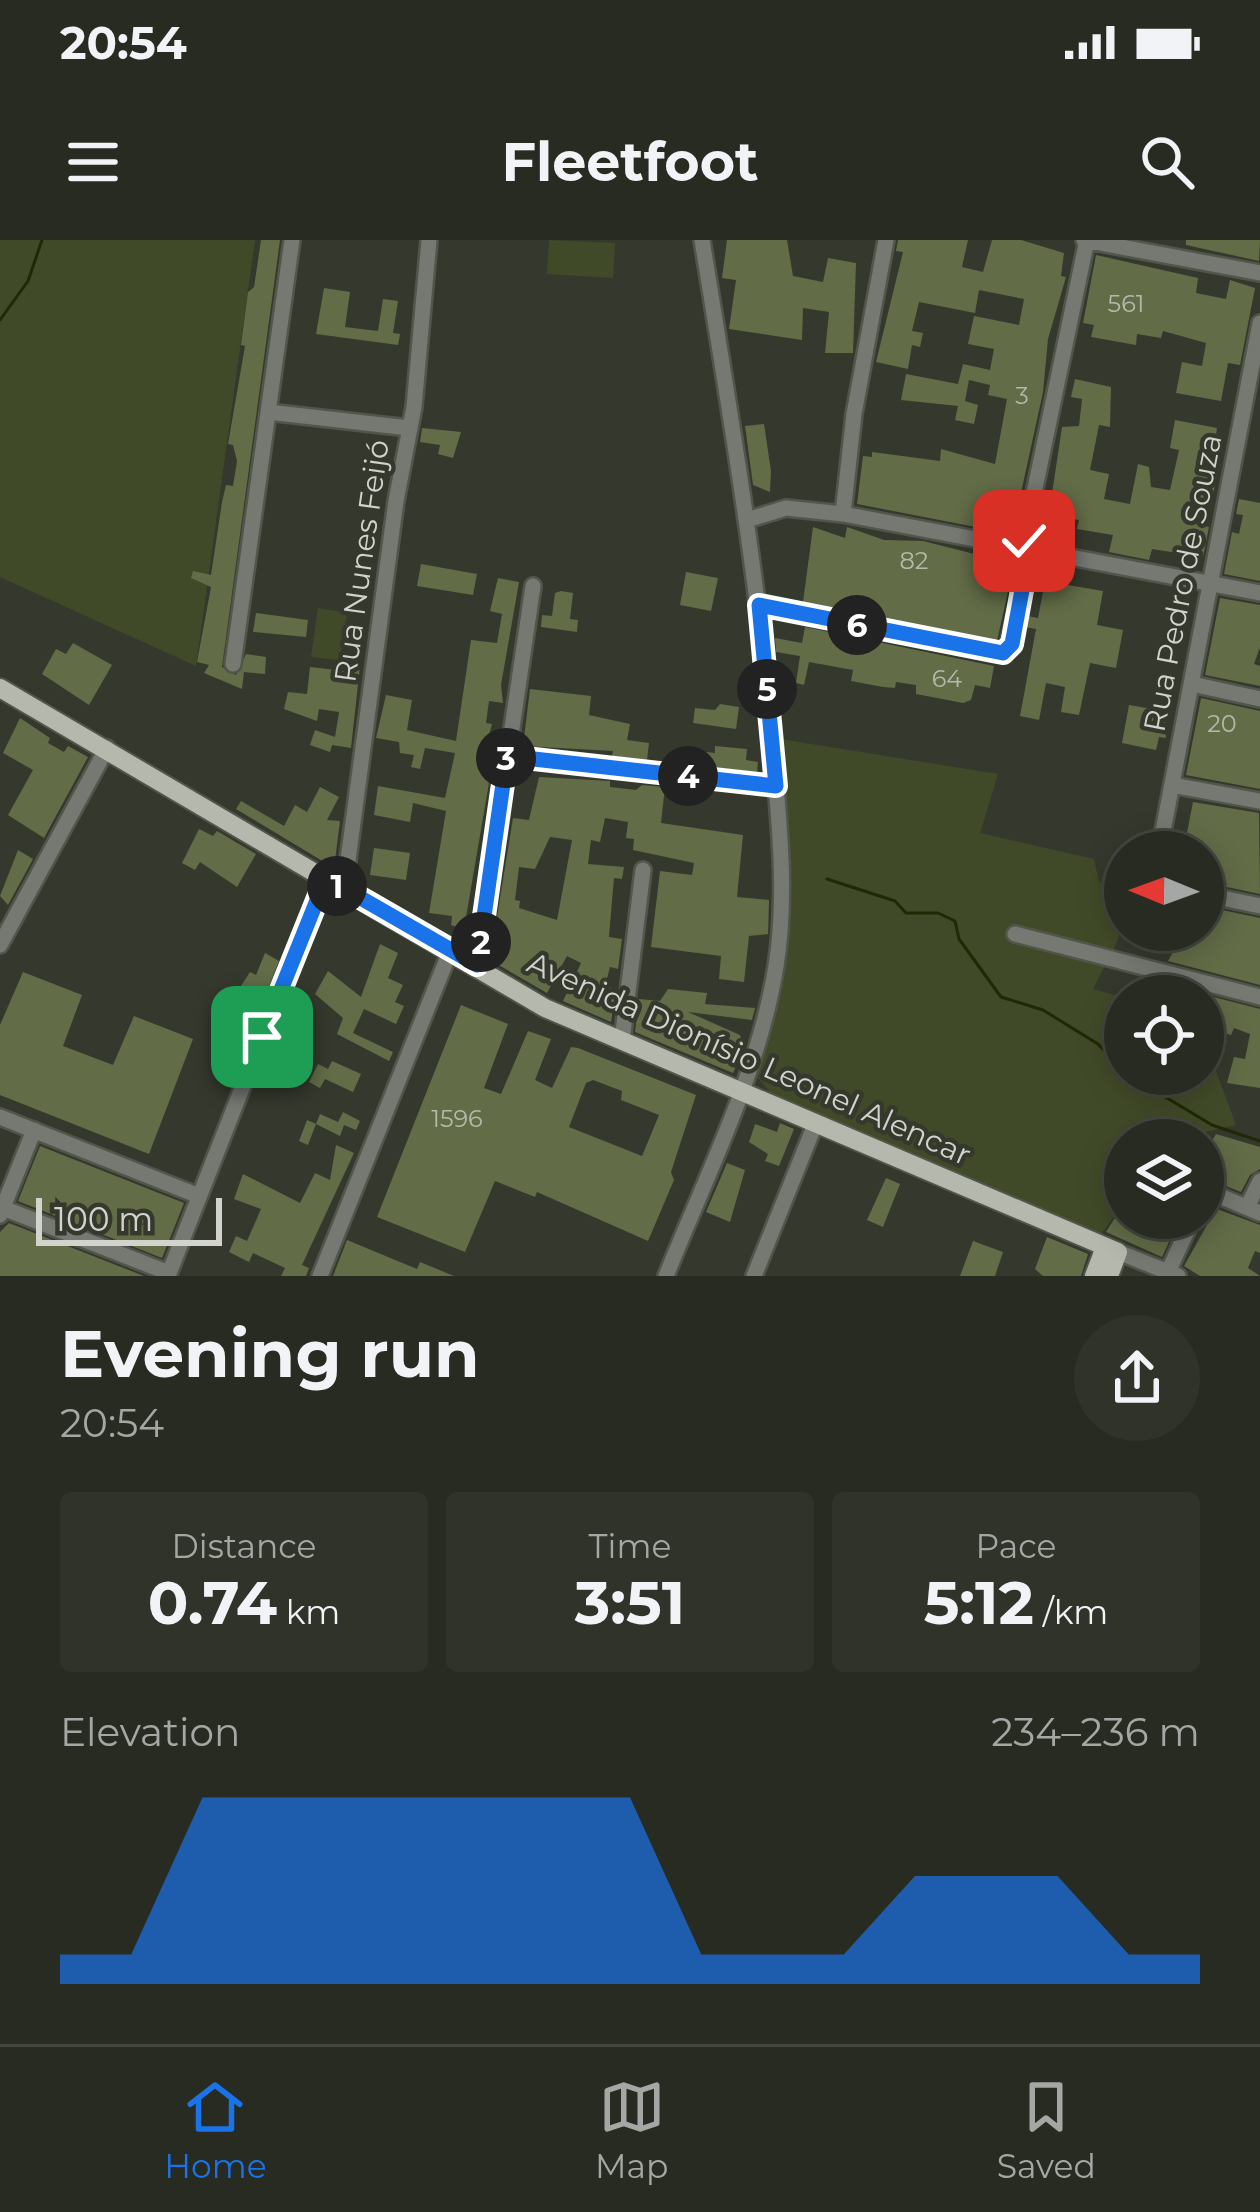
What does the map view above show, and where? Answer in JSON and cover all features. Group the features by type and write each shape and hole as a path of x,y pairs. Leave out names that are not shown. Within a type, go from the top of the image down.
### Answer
{"main road":[{"name":"Avenida Dionísio Leonel Alencar","path":"0,688 545,1008 1112,1249"},
{"path":"1094,1276 1112,1249"},
{"path":"1109,1276 1112,1249"}],"street":[{"path":"232,664 292,240"},
{"name":"Rua Nunes Feijó","path":"344,890 409,428 429,240"},
{"path":"666,1276 741,1089 766,1010 779,941 776,786 759,605 702,240"},
{"path":"843,514 854,414 886,240"},
{"path":"759,605 996,654 1012,644 1025,549 1086,240 1260,273"},
{"name":"Rua Pedro de Souza","path":"1163,831 1260,323"},
{"path":"268,412 409,428"},
{"path":"747,520 786,508 843,514 1260,593"},
{"path":"477,965 533,586"},
{"path":"1192,684 1260,699"},
{"path":"0,945 107,748"},
{"path":"507,756 776,786"},
{"path":"1172,785 1260,801"},
{"path":"622,1041 643,870"},
{"path":"34,1130 1,1211 169,1274 326,878"},
{"path":"1224,899 1260,905"},
{"path":"1015,934 1260,997"},
{"path":"320,1276 451,949"},
{"path":"0,1117 199,1196"},
{"path":"754,1276 815,1122"},
{"path":"1224,1199 1254,1210 1260,1181"},
{"path":"1173,1274 1186,1239"},
{"name":"Avenida Dionísio Leonel Alencar","path":"1112,1249 1173,1274"}],"green space":[{"path":"0,240 255,240 196,666 0,577"},
{"path":"549,240 615,243 613,278 547,274"},
{"path":"318,608 347,613 340,660 311,657"},
{"path":"780,739 998,774 980,833 1094,859 1099,882 1104,883 1104,951 1112,951 1093,989 1104,992 1104,1095 1224,1093 1236,1125 1224,1128 1224,1119 1104,1119 1104,1230 1099,1237 776,1099 758,1078 786,961 790,847"}],"building":[{"path":"261,240 280,240 222,667 236,675 246,654 266,657 265,674 244,672 242,689 204,673 209,665 197,662 211,587 191,578 193,571 211,575 226,485 233,486 237,461 233,445 228,444 245,346 241,345 248,292 254,287"},
{"path":"727,240 787,240 793,276 823,282 828,258 856,263 853,353 825,353 829,312 803,308 802,340 729,329 736,280 722,278"},
{"path":"898,240 968,240 962,267 983,272 992,240 1021,240 1064,253 1061,276 1066,277 1048,339 1043,392 1012,534 857,504 863,456 872,457 872,452 940,461 941,449 995,464 1007,399 988,395 990,385 969,380 965,401 978,405 974,424 955,420 958,406 901,400 906,374 958,384 963,364 990,370 994,349 968,344 974,316 1019,325 1024,299 979,290 975,313 919,302 912,331 923,333 920,347 912,345 908,369 876,362 903,252 896,251"},
{"path":"1186,240 1260,240 1259,261 1186,245"},
{"path":"1096,255 1198,278 1196,293 1226,299 1230,280 1255,288 1240,365 1228,363 1221,401 1176,393 1182,362 1202,366 1206,343 1163,331 1161,338 1137,334 1136,345 1091,337 1094,325 1083,323"},
{"path":"324,288 350,292 345,327 378,331 383,299 398,301 393,333 400,334 398,345 316,334"},
{"path":"1075,379 1111,387 1110,427 1099,425 1090,470 1109,474 1104,499 1130,504 1138,464 1149,467 1151,487 1170,490 1179,450 1170,448 1175,420 1217,428 1212,462 1221,464 1204,526 1209,527 1203,557 1152,549 1149,560 1109,552 1113,535 1077,529 1079,520 1049,514 1062,427 1079,426 1082,399 1071,397"},
{"path":"764,424 770,492 753,485 745,426"},
{"path":"422,428 461,432 453,458 438,454 440,445 420,442"},
{"path":"1239,499 1260,503 1260,581 1224,574 1232,532 1239,534 1243,515 1236,514"},
{"path":"813,527 845,538 847,527 884,540 923,541 1014,564 997,641 803,602"},
{"path":"421,564 477,574 473,595 417,586"},
{"path":"686,572 718,578 711,611 680,605"},
{"path":"498,578 519,582 501,685 503,703 489,701 486,723 492,724 480,770 488,771 489,783 464,929 451,925 452,916 429,913 446,811 413,803 410,822 374,815 378,786 445,798 455,753 425,748 420,769 411,767 414,755 400,753 399,742 376,738 386,695 412,700 407,730 456,741 471,640 497,643 502,614 490,611"},
{"path":"1045,581 1103,591 1097,625 1123,630 1116,668 1090,663 1079,715 1061,712 1065,687 1046,683 1039,720 1020,716 1036,629 1025,627 1027,616 1038,618"},
{"path":"555,593 573,593 570,619 578,620 577,632 541,627 542,615 552,616"},
{"path":"1220,598 1260,605 1260,647 1254,664 1260,666 1260,686 1205,675"},
{"path":"256,613 308,620 306,637 253,632"},
{"path":"805,627 994,666 990,688 975,685 971,700 963,703 916,694 916,685 896,682 895,688 851,681 853,670 809,662 804,685 796,683 800,656 776,652 775,638 802,643"},
{"path":"73,643 112,665 89,705 42,674 56,649 66,654"},
{"path":"345,665 360,666 351,748 332,745 330,752 310,745 315,730 335,737 339,712 319,709 317,721 284,709 288,692 307,694 310,667 345,671"},
{"path":"530,689 591,696 589,715 630,724 627,740 649,743 647,760 612,756 613,751 523,746"},
{"path":"1201,698 1260,711 1260,789 1186,775"},
{"path":"720,704 739,707 736,729 693,723 695,708 715,710"},
{"path":"1129,705 1164,711 1166,738 1159,737 1156,750 1122,743"},
{"path":"20,718 50,738 48,743 64,752 68,746 88,757 44,838 8,815 33,770 3,753"},
{"path":"715,746 747,749 746,760 758,762 757,772 695,765 697,751 715,753"},
{"path":"539,777 610,781 610,787 636,790 642,785 665,787 661,823 743,835 737,897 769,900 768,934 749,936 744,982 719,979 721,956 651,947 660,871 692,875 694,863 633,850 634,839 626,838 628,822 605,818 600,842 591,840 588,864 624,867 622,879 614,878 612,901 609,937 622,939 618,969 610,967 605,986 616,989 611,1022 563,1001 581,963 567,956 547,993 490,960 513,818 529,820","holes":["550,837 572,840 557,920 519,908 520,901 515,900 519,867 535,869"]},
{"path":"320,787 339,797 327,820 340,821 334,868 236,809 241,801 284,826 295,805 307,812"},
{"path":"1193,802 1259,813 1260,894 1224,886 1224,831 1187,831"},
{"path":"199,829 213,836 217,831 256,854 237,887 200,862 195,870 182,863"},
{"path":"374,848 410,853 406,880 370,875"},
{"path":"18,850 33,859 8,905 0,896"},
{"path":"1224,910 1260,918 1260,985 1168,961 1173,951 1224,951"},
{"path":"380,944 398,953 388,978 403,985 395,1002 404,1006 396,1024 364,1009 353,1033 393,1052 389,1061 337,1034 343,1018 315,994 328,971 361,997"},
{"path":"265,953 279,961 257,1017 242,1012 246,1000 235,995 250,972 256,975"},
{"path":"23,972 82,995 63,1046 113,1065 134,1016 193,1039 149,1154 0,1095 0,1025"},
{"path":"668,989 707,993 705,1004 755,1008 752,1020 688,1012 740,1035 744,1047 733,1073 635,1032 639,999 660,1001"},
{"path":"1224,1000 1260,1009 1260,1088 1227,1083 1234,1057 1245,1059 1250,1034 1234,1028 1231,1035 1224,1033"},
{"path":"461,1005 508,1024 484,1088 501,1094 528,1031 551,1039 535,1080 552,1088 571,1047 696,1095 671,1172 674,1180 648,1241 537,1192 535,1197 495,1181 465,1252 377,1217","holes":["593,1080 622,1091 621,1100 659,1115 642,1156 569,1127 586,1083"]},
{"path":"332,1061 361,1074 353,1092 325,1079 320,1088 309,1082 318,1064 328,1069"},
{"path":"343,1112 360,1121 356,1130 344,1125 340,1136 316,1124 320,1114 338,1122"},
{"path":"307,1120 316,1124 308,1145 299,1141"},
{"path":"780,1123 794,1129 779,1166 765,1161 768,1154 749,1142 755,1124 777,1132"},
{"path":"1224,1136 1260,1147 1260,1169 1250,1175 1241,1192 1224,1185"},
{"path":"336,1145 354,1153 302,1265 309,1268 306,1276 281,1276 285,1268 253,1253 249,1262 229,1252 236,1236 247,1241 261,1209 234,1199 243,1174 300,1203 315,1173 330,1180"},
{"path":"40,1146 184,1203 162,1258 18,1201"},
{"path":"727,1163 745,1170 730,1222 706,1212"},
{"path":"886,1178 900,1184 883,1227 867,1220"},
{"path":"1224,1212 1260,1225 1260,1253 1255,1251 1248,1268 1260,1276 1200,1276 1184,1266 1199,1239 1224,1239"},
{"path":"9,1223 144,1276 0,1276 0,1232"},
{"path":"1047,1237 1088,1254 1081,1276 1043,1276 1035,1269"},
{"path":"1122,1239 1170,1239 1162,1257"},
{"path":"347,1240 417,1269 420,1262 454,1276 333,1276"},
{"path":"973,1241 1003,1252 995,1276 960,1276"}],"waterway":[{"path":"0,320 28,281 42,240"},
{"path":"827,879 895,901 906,913 938,913 955,921 959,939 1001,997 1043,1010 1104,1050"},
{"path":"1162,1095 1212,1125 1260,1141"}],"route":[{"path":"262,1037 326,878 477,965 507,756 776,786 759,605 1003,653 1012,644 1028,558 1024,541"}]}
